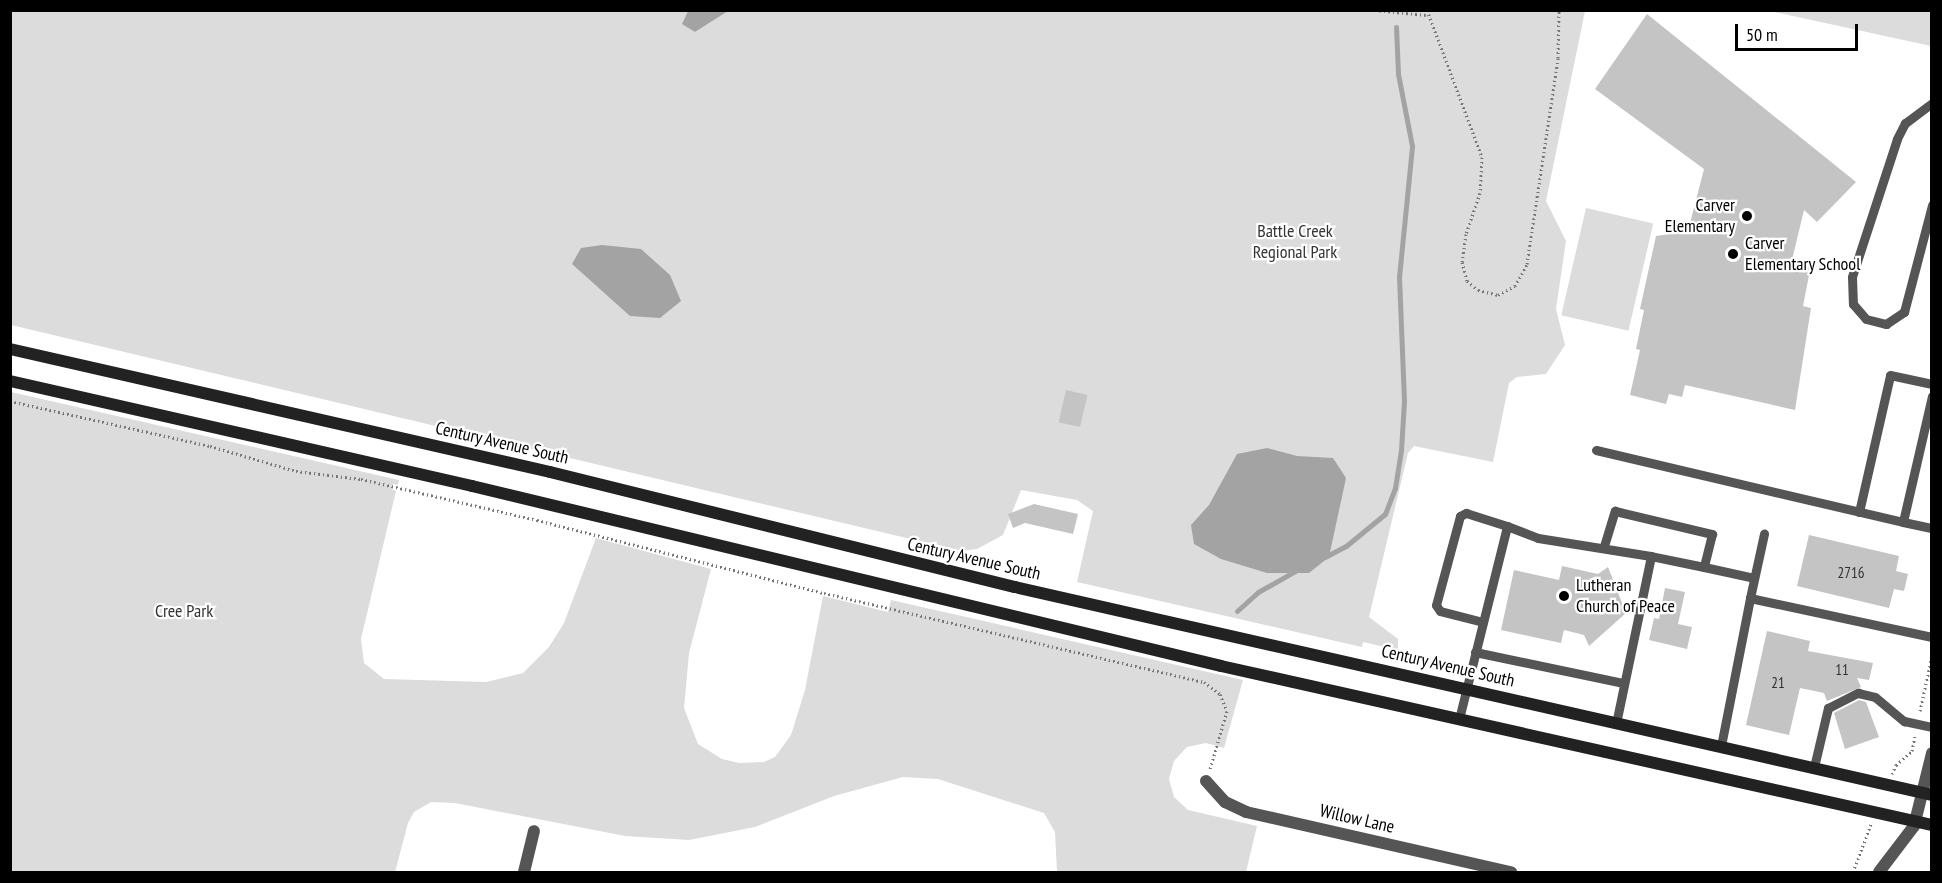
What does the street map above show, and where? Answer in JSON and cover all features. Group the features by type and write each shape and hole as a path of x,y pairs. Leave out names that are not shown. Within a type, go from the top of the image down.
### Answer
{"main road":[{"name":"Century Avenue South","path":"10,349 550,472 1015,588 1927,794"},
{"path":"10,381 482,488 1018,618 1932,825"}],"street":[{"path":"1879,873 1915,822 1927,794 1932,753"},
{"name":"Willow Lane","path":"1206,781 1225,802 1246,812 1511,873"},
{"path":"524,873 534,831"}],"lane":[{"path":"1932,103 1916,112 1898,139 1856,266 1850,293 1853,304 1866,319 1886,324 1904,312 1932,205"},
{"path":"1859,512 1890,375 1932,384"},
{"path":"1903,522 1932,396"},
{"path":"1596,450 1932,528"},
{"path":"1604,546 1614,513 1619,511 1712,534 1704,567"},
{"path":"1483,622 1440,611 1436,605 1460,516 1466,513 1538,537 1604,546 1754,578"},
{"path":"1459,719 1507,526"},
{"path":"1721,746 1764,534"},
{"path":"1616,723 1651,556"},
{"path":"1750,598 1932,637"},
{"path":"1475,652 1624,683"},
{"path":"1814,767 1828,708 1858,693 1875,697 1904,721 1932,727"}],"path":[{"path":"1375,10 1427,13 1482,157 1480,193 1466,234 1462,262 1467,281 1478,290 1498,295 1515,286 1527,264 1558,58 1559,10"},
{"path":"10,401 210,446 296,471 347,477 418,492 867,604 1204,681 1220,694 1227,711 1206,781"},
{"path":"1852,873 1865,838"}],"green space":[{"name":"Battle Creek Regional Park","path":"688,10 683,24 695,32 728,10 1585,11 1546,201 1566,241 1556,309 1565,345 1546,374 1517,377 1509,383 1493,462 1414,446 1408,453 1369,617 1398,639 1398,650 1363,642 1362,647 1077,582 1093,511 1077,500 1021,490 1003,535 977,549 961,551 11,325 11,11"},
{"path":"1770,11 1931,11 1931,46"},
{"path":"1586,208 1653,224 1628,331 1561,315"},
{"name":"Cree Park","path":"11,392 399,480 398,485 393,484 391,489 396,491 361,639 364,663 384,679 486,682 523,673 549,647 564,623 596,538 711,569 689,653 684,708 698,744 722,759 739,763 764,762 775,757 791,735 805,690 823,596 888,612 891,600 1243,680 1224,748 1206,743 1187,747 1174,761 1169,779 1174,797 1188,810 1257,826 1246,872 1057,872 1055,832 1044,813 938,779 903,777 834,796 755,827 689,840 625,836 455,803 431,802 414,812 408,823 395,872 11,872"}],"shaded area":[{"path":"688,10 728,11 695,32 682,24"},
{"path":"602,245 641,249 670,275 681,301 660,318 630,316 572,264 581,248"},
{"path":"1267,448 1297,456 1333,458 1346,478 1329,557 1309,573 1267,573 1221,559 1194,544 1191,525 1209,505 1237,454"}],"building":[{"name":"Carver Elementary","path":"1647,14 1856,182 1817,222 1804,210 1792,260 1811,265 1803,306 1811,308 1795,410 1685,385 1682,397 1669,394 1666,404 1630,395 1640,350 1636,349 1644,310 1640,309 1656,236 1688,231 1704,169 1595,89"},
{"path":"1066,390 1087,395 1080,427 1059,422"},
{"path":"1034,504 1078,514 1073,534 1025,523 1013,528 1008,514"},
{"path":"1809,535 1899,556 1896,571 1908,574 1904,591 1894,589 1889,608 1797,586"},
{"name":"Lutheran Church of Peace","path":"1562,566 1598,574 1608,567 1626,613 1589,646 1584,635 1564,630 1561,643 1501,630 1514,570 1559,580"},
{"path":"1665,588 1685,592 1678,624 1692,627 1687,649 1649,640 1654,618 1659,619"},
{"path":"1767,631 1810,641 1808,651 1873,663 1869,680 1857,678 1861,687 1827,701 1824,693 1800,688 1789,735 1746,725"},
{"path":"1859,700 1866,702 1879,737 1845,749 1834,713"}],"waterway":[{"path":"1325,557 1346,546 1385,514 1395,488 1401,450 1404,401 1399,277 1412,146 1398,74 1396,27"},
{"path":"1237,611 1258,592 1297,570"}],"place":[{"name":"Carver Elementary","path":"1747,216"},
{"name":"Carver Elementary School","path":"1733,254"},
{"name":"Lutheran Church of Peace","path":"1564,596"}]}
